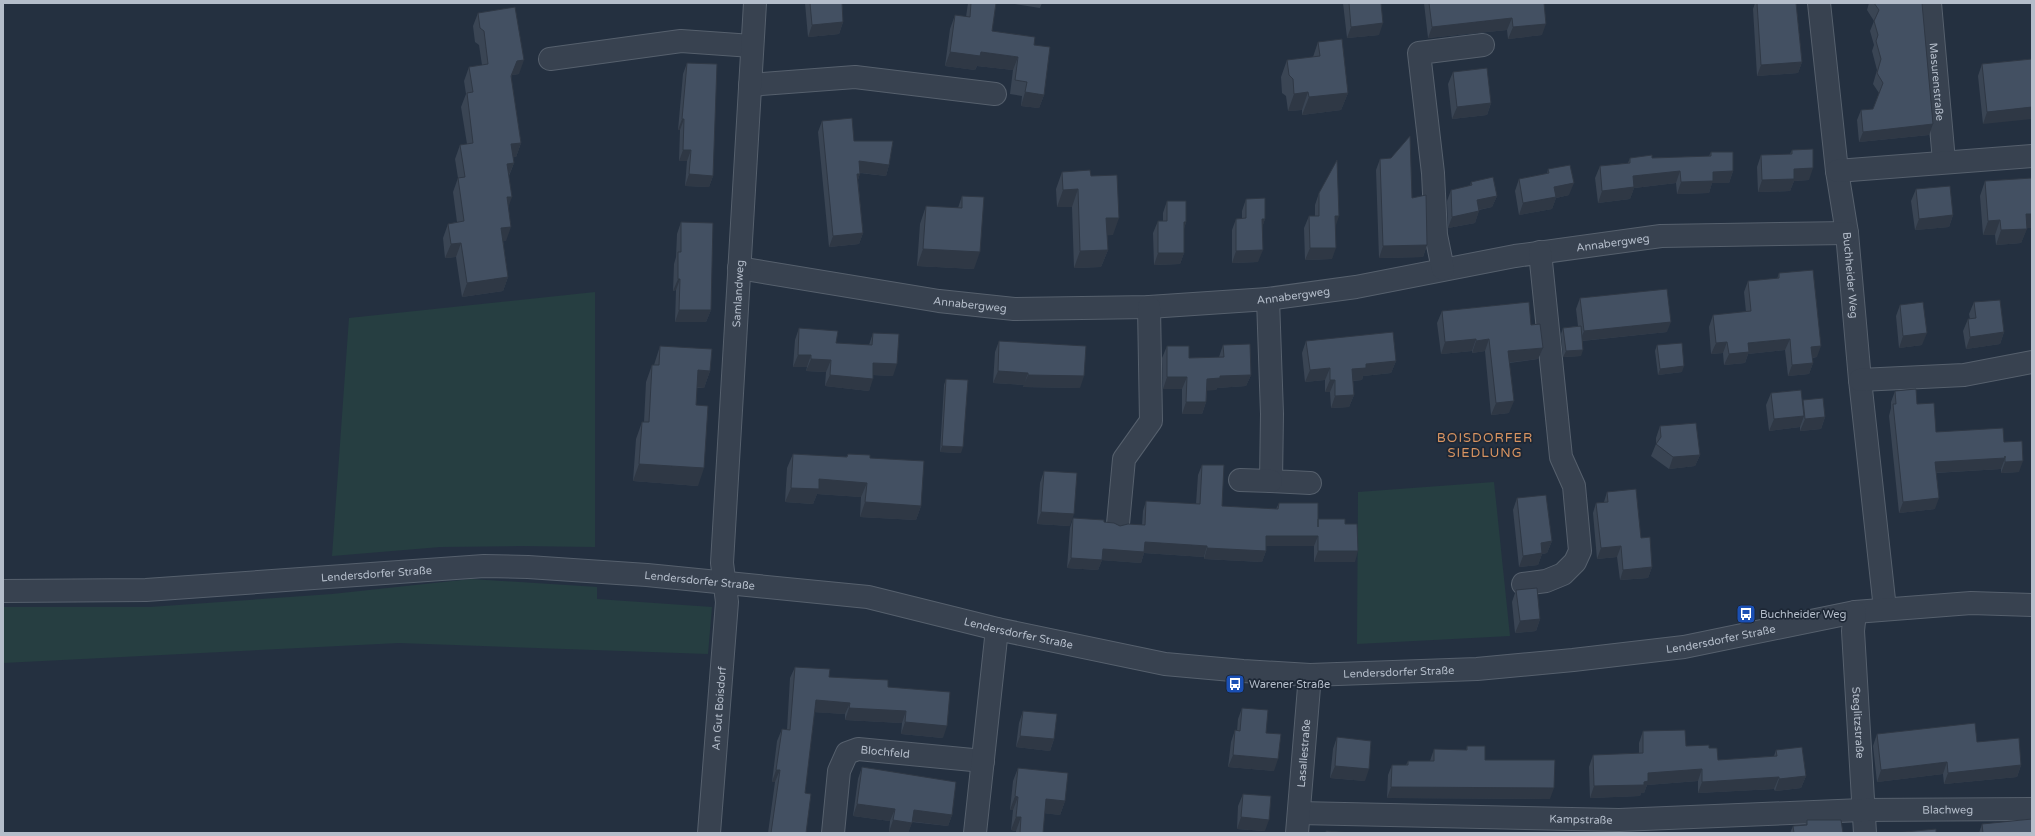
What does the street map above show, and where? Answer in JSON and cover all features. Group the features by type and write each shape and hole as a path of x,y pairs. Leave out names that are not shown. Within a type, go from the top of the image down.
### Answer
{"street":[{"name":"Samlandweg","path":"725,583 722,563 755,3"},
{"name":"Buchheider Weg","path":"1819,3 1838,171 1847,233 1860,380 1885,609"},
{"name":"Masurenstraße","path":"1930,3 1944,161"},
{"path":"550,60 681,41 752,46"},
{"path":"1443,269 1436,235 1433,172 1419,54 1483,45"},
{"path":"750,85 855,76 995,94"},
{"path":"1838,171 1944,161 2032,156"},
{"name":"Annabergweg","path":"739,268 939,301 1014,309 1149,307 1268,299 1356,287 1443,269 1540,252 1661,236 1847,233"},
{"path":"1523,584 1546,582 1563,574 1575,562 1580,551 1574,486 1561,457 1540,252"},
{"path":"1268,299 1272,414 1272,481"},
{"path":"1118,524 1124,459 1151,421 1149,307"},
{"path":"1860,380 1964,375 2032,362"},
{"path":"1240,480 1310,483"},
{"name":"Lendersdorfer Straße","path":"3,591 146,590 484,566 528,567 647,575 868,597 997,629 1165,664 1243,671 1310,674 1477,669 1573,660 1684,646 1856,612 1971,603 2032,605"},
{"name":"An Gut Boisdorf","path":"709,833 727,602 725,583"},
{"name":"Steglitzstraße","path":"1856,612 1853,631 1862,810 1865,833"},
{"path":"975,833 997,629"},
{"name":"Lasallestraße","path":"1298,823 1310,674"},
{"name":"Blochfeld","path":"833,833 839,771 846,753 858,749 983,760"},
{"name":"Blachweg","path":"1862,810 2032,809"},
{"name":"Kampstraße","path":"1298,823 1619,827 1862,810"}],"green space":[{"path":"595,292 595,547 440,547 332,556 349,318"},
{"path":"1494,482 1510,636 1357,644 1358,492"},
{"path":"471,579 597,587 597,599 712,607 708,654 399,643 3,663 3,607 150,607 332,594"}],"building":[{"path":"810,3 842,3 843,22 812,25"},
{"path":"971,3 996,3 992,31 1035,37 1034,45 1050,47 1044,95 1025,92 1027,82 1015,80 1018,57 981,52 980,56 950,52 955,15 970,17"},
{"path":"1349,3 1381,3 1383,23 1351,27"},
{"path":"1429,3 1544,3 1546,24 1513,27 1512,18 1432,27"},
{"path":"1757,3 1796,3 1802,62 1761,65"},
{"path":"1874,3 1922,3 1933,124 1863,132 1861,110 1873,109 1883,83 1877,73 1881,59 1876,41 1878,35 1874,21 1879,10"},
{"path":"515,7 524,60 517,61 511,76 521,143 511,144 514,163 507,164 512,197 507,197 511,227 501,228 508,277 467,283 461,243 451,244 448,224 464,221 458,178 465,177 460,145 473,143 467,93 473,92 469,67 488,64 484,31 480,28 478,13"},
{"path":"1342,39 1348,93 1309,97 1308,92 1294,94 1293,79 1289,75 1287,60 1320,56 1318,42"},
{"path":"2032,59 2032,107 1987,112 1982,64"},
{"path":"687,63 717,64 713,176 689,174 691,150 683,150 684,119 682,119"},
{"path":"1487,68 1491,103 1457,107 1453,72"},
{"path":"852,118 854,141 893,141 889,165 859,161 860,174 857,174 863,233 833,236 822,121"},
{"path":"1410,136 1412,198 1426,195 1427,245 1383,246 1380,159 1391,158"},
{"path":"1813,149 1813,168 1794,169 1794,179 1762,180 1761,155 1792,154 1792,150"},
{"path":"1711,152 1733,152 1733,171 1713,172 1713,181 1681,182 1680,171 1633,176 1634,187 1602,191 1600,166 1630,163 1630,158 1652,155 1652,158 1711,156"},
{"path":"1337,160 1339,216 1335,216 1336,248 1310,248 1309,216 1319,216 1319,193"},
{"path":"1570,165 1574,183 1554,187 1556,197 1523,203 1519,179 1549,173 1548,169"},
{"path":"1090,170 1091,176 1117,175 1119,218 1106,218 1108,250 1080,251 1078,189 1063,190 1062,172"},
{"path":"1493,177 1497,196 1477,200 1479,211 1452,217 1451,190 1472,185 1471,182"},
{"path":"2032,178 2032,214 2026,214 2027,229 2001,230 2000,220 1988,221 1985,181"},
{"path":"1950,186 1953,215 1919,219 1916,189"},
{"path":"962,196 984,197 980,252 923,249 926,206 962,208"},
{"path":"1265,198 1265,219 1262,219 1263,250 1236,251 1236,219 1246,218 1246,199"},
{"path":"1167,201 1186,201 1184,253 1158,253 1158,221 1167,221"},
{"path":"681,222 713,223 711,310 679,310 680,279 678,279 678,252 681,252"},
{"path":"1813,270 1821,346 1811,347 1813,363 1792,365 1790,339 1748,343 1749,352 1729,354 1727,342 1716,343 1713,315 1751,311 1748,281 1779,278 1779,273"},
{"path":"1667,289 1671,322 1584,331 1580,298"},
{"path":"2000,300 2004,332 1970,337 1968,319 1976,318 1974,302"},
{"path":"1529,302 1531,325 1540,324 1543,348 1508,351 1514,401 1496,403 1489,339 1445,342 1442,311"},
{"path":"1923,302 1927,333 1903,336 1900,305"},
{"path":"1581,326 1583,350 1566,351 1563,328"},
{"path":"799,328 838,331 836,343 872,345 873,333 899,334 897,364 873,363 873,379 830,375 831,360 811,359 811,355 798,355"},
{"path":"1393,332 1396,361 1366,364 1366,368 1352,369 1354,395 1335,396 1335,380 1330,380 1330,368 1310,370 1306,341"},
{"path":"999,341 1086,346 1084,376 1028,375 1028,373 998,371"},
{"path":"1682,343 1684,366 1660,369 1657,345"},
{"path":"1250,344 1251,375 1220,376 1220,378 1207,379 1206,402 1186,402 1187,377 1167,377 1167,346 1189,346 1189,358 1224,357 1223,345"},
{"path":"660,346 712,349 710,371 698,370 696,405 708,406 704,468 639,464 642,422 649,422 652,365 659,365"},
{"path":"946,379 968,380 963,447 942,446"},
{"path":"1916,389 1917,404 1934,403 1936,432 2003,428 2004,442 2022,441 2023,461 2005,462 2005,458 1935,462 1939,498 1903,502 1893,404 1896,404 1895,391"},
{"path":"1801,390 1804,416 1774,419 1771,393"},
{"path":"1823,398 1825,417 1805,419 1803,400"},
{"path":"1696,423 1700,455 1673,457 1656,444 1661,437 1660,426"},
{"path":"793,454 847,457 848,454 870,455 870,458 924,461 921,506 865,502 867,483 819,479 819,489 791,488"},
{"path":"1202,465 1224,465 1222,506 1278,509 1279,503 1318,503 1318,519 1345,519 1345,524 1357,524 1358,551 1318,551 1318,536 1266,536 1266,551 1207,548 1207,546 1145,542 1144,552 1103,549 1102,560 1071,558 1073,518 1104,520 1104,522 1114,523 1120,526 1128,524 1145,525 1146,501 1200,504"},
{"path":"1044,471 1077,473 1074,514 1041,512"},
{"path":"1636,489 1641,538 1650,537 1652,567 1623,570 1621,546 1601,548 1596,503 1608,502 1607,492"},
{"path":"1546,495 1552,541 1541,543 1542,553 1523,556 1517,498"},
{"path":"1537,588 1540,619 1520,621 1516,590"},
{"path":"795,667 830,669 829,677 888,680 888,687 950,692 947,726 905,722 906,711 849,708 850,703 816,700 805,793 811,794 806,833 771,833 780,770 776,770 782,729 790,730"},
{"path":"1242,708 1268,710 1266,733 1281,734 1278,759 1233,755 1235,730 1240,731"},
{"path":"1023,711 1057,714 1054,739 1020,736"},
{"path":"1975,723 1977,742 2019,738 2021,765 1948,773 1947,762 1881,770 1877,734"},
{"path":"1685,730 1686,746 1709,745 1709,748 1717,748 1718,760 1777,756 1776,750 1802,747 1806,776 1779,779 1779,777 1702,782 1702,769 1648,773 1648,781 1644,782 1644,785 1594,786 1593,755 1643,753 1643,731"},
{"path":"1337,737 1371,741 1369,769 1335,766"},
{"path":"1467,746 1485,746 1485,760 1555,760 1554,788 1391,787 1392,765 1408,765 1408,761 1434,761 1434,749 1467,750"},
{"path":"862,767 956,782 952,815 914,810 912,823 893,820 895,809 857,804"},
{"path":"1018,768 1068,773 1065,801 1046,799 1043,833 1020,833 1021,817 1016,817 1018,797 1015,796"},
{"path":"1243,794 1271,796 1269,820 1241,817"},
{"path":"2032,819 2032,833 1983,833 1982,824"},
{"path":"1807,820 1841,820 1843,833 1794,833 1793,826 1807,825"},
{"path":"1936,829 1936,833 1895,833"},
{"path":"1326,831 1352,833 1326,833"}],"place":[{"name":"Buchheider Weg","path":"1746,614"},
{"name":"Warener Straße","path":"1235,684"}],"district":[{"name":"BOISDORFER SIEDLUNG","path":"1485,444"}]}
